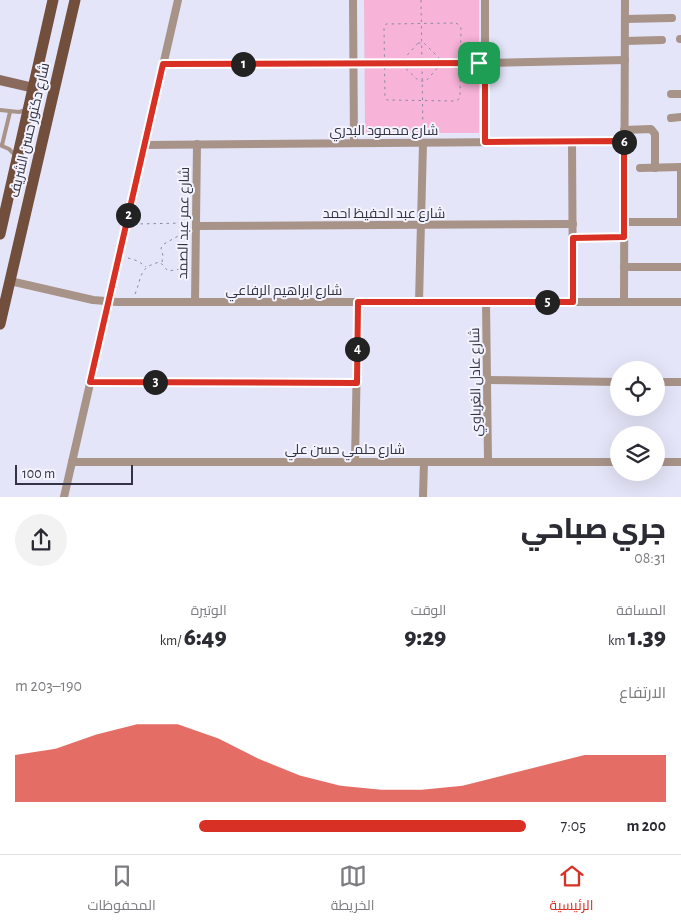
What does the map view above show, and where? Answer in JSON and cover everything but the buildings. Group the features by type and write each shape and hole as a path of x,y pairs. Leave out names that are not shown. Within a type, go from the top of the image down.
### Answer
{"main road":[{"name":"شارع دكتور حسن الشريف","path":"0,234 53,0"},
{"name":"شارع دكتور حسن الشريف","path":"0,324 75,0"},
{"path":"50,14 70,19"}],"street":[{"path":"64,496 178,0"},
{"path":"353,0 354,143"},
{"path":"485,0 485,142"},
{"path":"624,302 625,0"},
{"path":"625,19 672,18"},
{"path":"625,40 662,40"},
{"path":"485,63 625,60"},
{"path":"163,64 354,63"},
{"path":"0,80 34,88"},
{"path":"671,94 681,94"},
{"path":"671,118 681,118"},
{"path":"624,130 651,129 654,131 655,168"},
{"name":"شارع محمود البدري","path":"145,145 624,141"},
{"path":"572,142 573,302"},
{"path":"419,302 423,143"},
{"name":"شارع عمر عبد الصمد","path":"195,302 197,144"},
{"path":"624,222 681,221 681,167 640,168"},
{"name":"شارع عبد الحفيظ احمد","path":"196,225 573,224"},
{"path":"624,267 681,267"},
{"name":"شارع ابراهيم الرفاعي","path":"10,281 108,302 681,302"},
{"path":"355,462 358,302"},
{"name":"شارع عادل الغرباوي","path":"486,302 488,462"},
{"path":"487,380 610,382"},
{"path":"90,382 357,383"},
{"path":"665,382 681,382"},
{"name":"شارع حلمي حسن علي","path":"72,462 610,462"},
{"path":"424,462 424,496"},
{"path":"665,462 681,462"}],"lane":[{"path":"0,110 19,112 28,110"},
{"path":"10,112 1,145 9,149 17,159"}],"path":[{"path":"421,0 423,143"},
{"path":"456,23 461,28 460,97 458,100 422,101 387,100 385,98 384,26 386,24 421,24 456,23"},
{"path":"403,63 403,60 418,43 422,43"},
{"path":"403,63 420,81 426,81 440,65 440,59 422,43"},
{"path":"354,63 485,63"},
{"path":"126,224 196,225"},
{"path":"196,225 164,244 161,248 162,263 166,270 196,268"},
{"path":"573,238 624,237"},
{"path":"119,258 132,259 147,268"},
{"path":"128,302 136,294 140,276 147,268 157,263 162,263"}],"shaded area":[{"path":"364,0 479,0 479,133 365,133"}],"route":[{"path":"479,63 485,63 485,142 624,141 624,237 573,238 573,302 358,302 357,383 90,382 163,64 479,63"}]}
